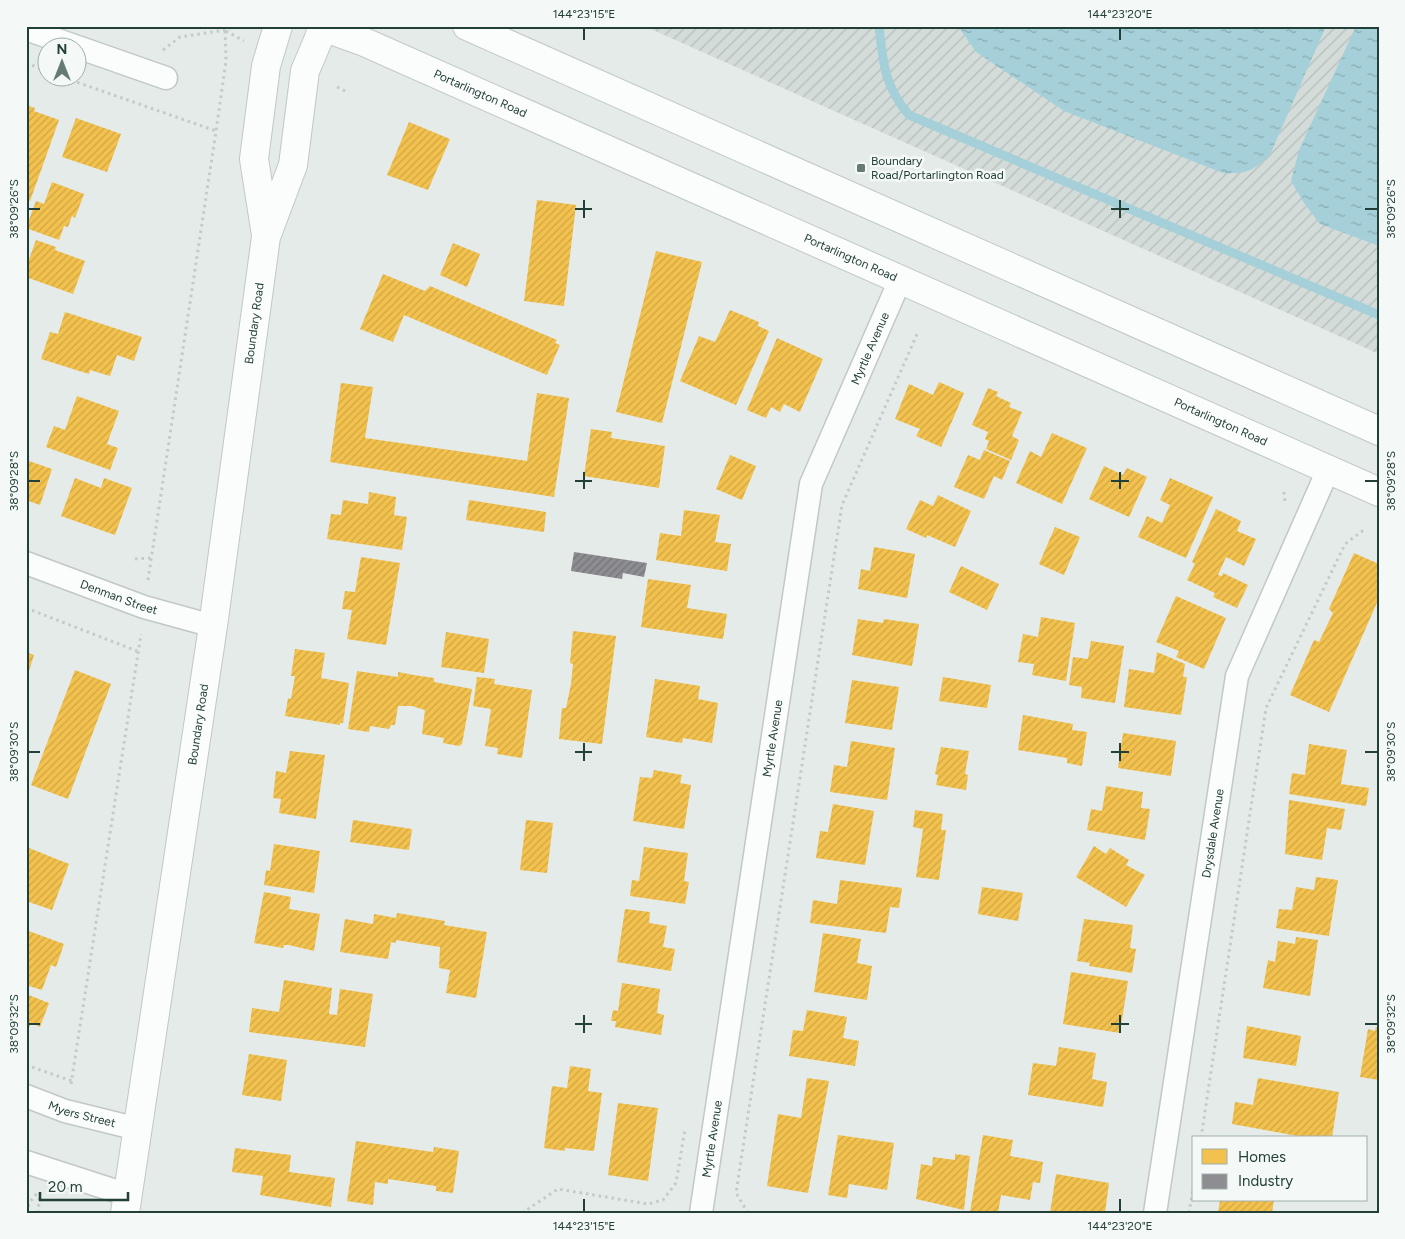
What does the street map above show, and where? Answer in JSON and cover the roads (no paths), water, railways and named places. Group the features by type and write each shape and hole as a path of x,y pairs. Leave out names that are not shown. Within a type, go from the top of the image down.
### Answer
{"main road":[{"name":"Boundary Road","path":"266,237 254,158 266,66 278,26"},
{"path":"467,26 1379,431"},
{"name":"Boundary Road","path":"127,1204 213,626 266,237 293,165 305,71 322,27"},
{"name":"Portarlington Road","path":"322,27 362,41 1379,492"}],"street":[{"path":"26,29 166,78"},
{"name":"Myrtle Avenue","path":"701,1213 811,484 900,280"},
{"name":"Drysdale Avenue","path":"1155,1213 1237,676 1328,470"},
{"name":"Denman Street","path":"26,563 144,607 213,626"},
{"name":"Myers Street","path":"26,1096 65,1111 138,1129"},
{"path":"26,1162 127,1204"}],"water":[{"path":"958,26 1326,26 1270,155 1259,165 1244,172 1223,173 1064,111 976,52"},
{"path":"1356,26 1379,26 1379,246 1320,224 1304,203 1291,181 1299,150"}],"waterway":[{"path":"879,26 886,73 894,94 909,115 1379,315"}],"place":[{"name":"Boundary Road/Portarlington Road","path":"861,168"}]}
